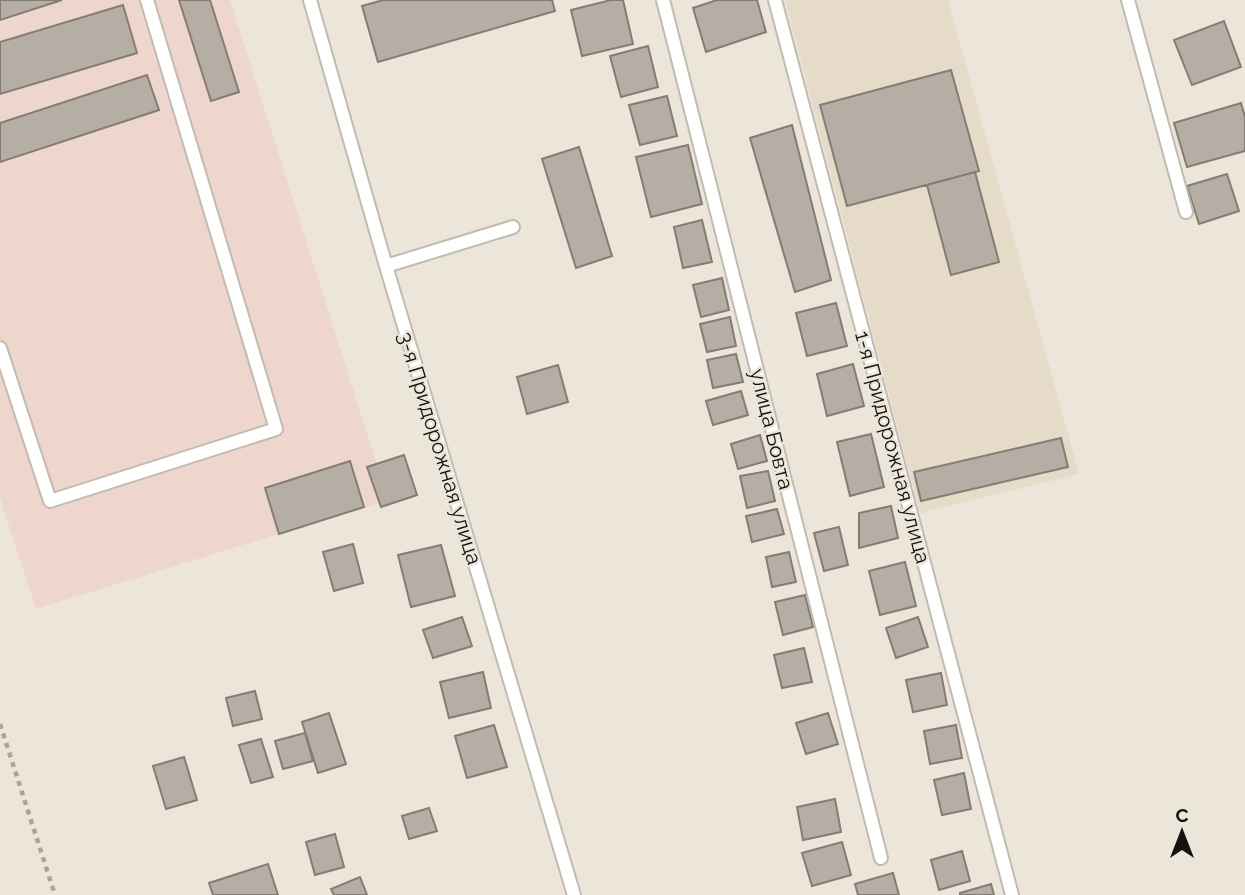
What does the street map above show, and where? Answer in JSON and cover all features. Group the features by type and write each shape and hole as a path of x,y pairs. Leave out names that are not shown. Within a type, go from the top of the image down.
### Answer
{"lane":[{"path":"0,348 50,501 276,429 147,0"},
{"name":"3-я Придорожная улица","path":"310,0 386,266 574,895"},
{"name":"улица Бовта","path":"663,0 881,858"},
{"name":"1-я Придорожная улица","path":"775,0 1012,895"},
{"path":"1128,0 1186,212"},
{"path":"386,266 513,227"}],"path":[{"path":"0,723 55,895"}],"shaded area":[{"path":"0,0 230,0 388,500 36,609 0,498"},
{"path":"785,0 948,0 1079,474 920,513"}],"building":[{"path":"0,0 62,0 0,20"},
{"path":"179,0 210,0 239,92 211,101"},
{"path":"383,0 552,0 555,11 378,62 362,6"},
{"path":"611,0 623,0 633,44 582,56 571,10"},
{"path":"717,0 757,0 766,32 706,52 693,8"},
{"path":"123,5 137,53 0,94 0,42"},
{"path":"1224,21 1241,67 1192,85 1174,40"},
{"path":"648,46 658,87 621,97 610,56"},
{"path":"951,70 979,171 847,206 820,105"},
{"path":"147,75 159,110 0,162 0,123"},
{"path":"667,96 677,136 640,145 629,105"},
{"path":"1241,103 1245,117 1245,151 1187,167 1174,123"},
{"path":"792,125 831,280 795,292 750,138"},
{"path":"688,145 702,204 651,217 636,157"},
{"path":"579,147 612,256 576,268 542,159"},
{"path":"975,172 999,262 951,275 927,185"},
{"path":"1227,174 1239,211 1199,224 1187,186"},
{"path":"702,220 712,262 683,268 674,227"},
{"path":"722,278 729,310 701,317 693,285"},
{"path":"836,303 847,346 807,356 796,313"},
{"path":"730,317 736,346 707,352 700,324"},
{"path":"736,354 743,382 713,388 707,360"},
{"path":"853,364 864,406 827,416 817,374"},
{"path":"558,365 568,402 527,414 517,377"},
{"path":"741,391 748,415 713,425 706,401"},
{"path":"871,434 884,487 850,496 837,442"},
{"path":"760,435 767,461 738,469 731,444"},
{"path":"1061,438 1068,467 921,501 914,472"},
{"path":"404,455 417,495 381,507 367,467"},
{"path":"350,461 364,507 279,534 265,488"},
{"path":"768,471 775,501 747,508 740,476"},
{"path":"891,506 898,538 859,548 859,513"},
{"path":"777,509 784,534 752,542 746,516"},
{"path":"839,527 848,565 824,571 814,533"},
{"path":"353,544 363,583 334,591 323,552"},
{"path":"441,545 455,596 411,607 398,555"},
{"path":"789,552 796,582 772,587 766,557"},
{"path":"905,562 916,606 880,615 869,571"},
{"path":"805,595 813,627 783,635 775,602"},
{"path":"462,617 472,646 433,658 423,630"},
{"path":"918,617 928,647 896,658 886,628"},
{"path":"804,648 812,682 782,688 774,655"},
{"path":"483,672 491,708 449,718 440,682"},
{"path":"941,673 947,705 913,712 906,680"},
{"path":"255,691 262,719 233,726 226,698"},
{"path":"329,713 346,764 318,773 302,722"},
{"path":"828,713 838,744 806,754 796,723"},
{"path":"494,725 507,767 467,778 455,736"},
{"path":"956,725 962,758 930,764 924,731"},
{"path":"305,733 313,761 283,769 275,741"},
{"path":"261,739 273,777 251,783 239,745"},
{"path":"184,757 197,800 166,809 153,766"},
{"path":"964,773 971,809 942,815 934,780"},
{"path":"835,799 841,832 803,840 797,807"},
{"path":"429,808 437,831 409,839 402,816"},
{"path":"335,834 344,867 315,875 306,842"},
{"path":"842,842 851,875 812,886 802,853"},
{"path":"962,851 970,881 939,890 931,860"},
{"path":"268,864 278,895 213,895 209,883"},
{"path":"893,873 899,895 858,895 855,884"},
{"path":"360,877 367,895 334,895 331,889"},
{"path":"991,884 994,895 960,895 960,893"}]}
